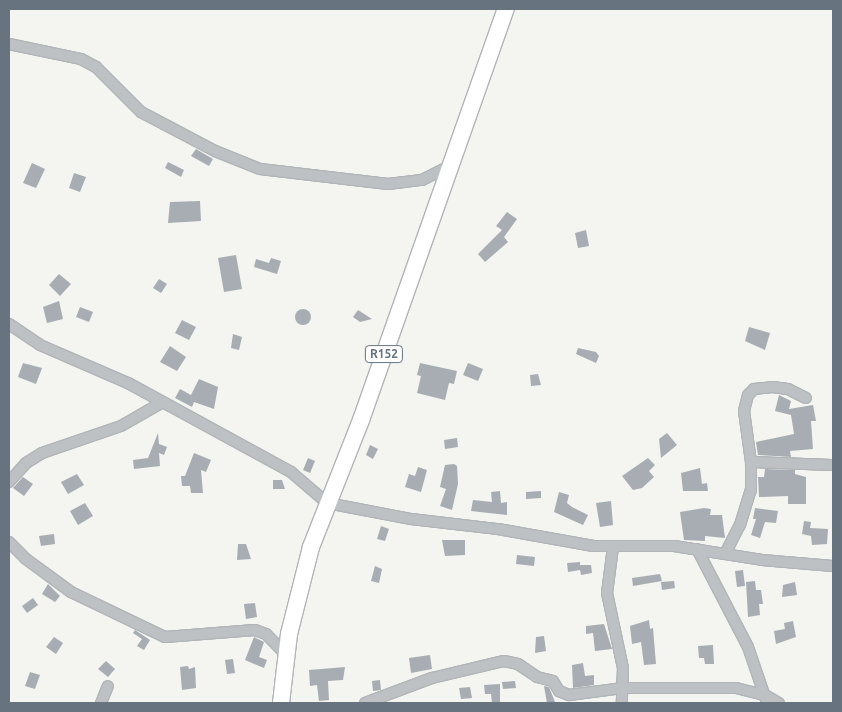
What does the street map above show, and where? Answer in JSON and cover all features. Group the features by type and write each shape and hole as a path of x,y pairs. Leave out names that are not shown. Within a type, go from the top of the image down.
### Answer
{"main road":[{"name":"R152","path":"281,703 287,656 301,587 327,503 361,420 448,167 506,9"}],"street":[{"path":"9,44 81,59 96,67 141,112 215,151 260,169 388,184 422,180 448,167"},
{"path":"9,324 40,345 128,383 291,472 327,503 411,519 613,547 697,548 762,560 833,566"},
{"path":"726,552 746,506 751,462 744,411 748,394 754,389 772,387 788,389 806,398"},
{"path":"9,482 26,464 42,453 121,426 163,402"},
{"path":"751,462 833,465"},
{"path":"9,542 26,559 70,592 165,637 255,630 266,634 287,656"},
{"path":"613,547 607,593 622,668 622,703"},
{"path":"697,548 745,640 766,699"},
{"path":"366,703 432,678 504,661 518,664 536,677 553,681 559,691 569,695 623,688 736,688 779,703"},
{"path":"101,703 108,686"}],"building":[{"path":"196,149 213,159 209,166 191,156"},
{"path":"168,162 184,170 181,177 165,168"},
{"path":"32,163 45,169 36,188 23,183"},
{"path":"74,173 86,177 80,192 69,188"},
{"path":"200,201 201,221 168,223 170,202"},
{"path":"507,212 517,219 504,237 508,242 485,262 478,254 502,230 496,226"},
{"path":"586,230 589,246 578,248 575,233"},
{"path":"236,255 242,289 224,292 218,258"},
{"path":"271,258 281,261 277,274 254,267 256,259 269,263"},
{"path":"59,274 71,284 60,296 49,285"},
{"path":"159,279 167,284 161,293 153,288"},
{"path":"59,301 63,319 47,323 43,307"},
{"path":"80,307 93,312 89,322 76,317"},
{"path":"300,309 306,309 311,314 309,323 300,325 295,320 295,314"},
{"path":"358,310 372,319 360,322 353,317"},
{"path":"182,320 196,327 189,340 175,333"},
{"path":"749,327 770,333 765,350 745,341"},
{"path":"233,334 242,337 239,350 231,348"},
{"path":"170,346 186,357 177,371 160,362"},
{"path":"578,348 596,352 599,356 596,363 576,354"},
{"path":"23,363 42,368 36,384 18,377"},
{"path":"420,363 457,371 454,384 449,383 445,400 417,393 421,376 417,375"},
{"path":"468,363 483,369 478,381 463,375"},
{"path":"538,374 541,385 531,386 530,375"},
{"path":"199,379 218,387 214,409 194,402 192,407 175,398 180,389 191,395"},
{"path":"779,395 791,401 789,409 813,405 816,421 811,421 813,449 790,451 791,457 758,455 756,442 794,434 791,415 775,411"},
{"path":"158,433 159,444 167,447 164,455 159,453 160,466 134,469 133,460 148,458"},
{"path":"667,433 677,445 661,458 659,439"},
{"path":"457,438 458,447 445,449 444,440"},
{"path":"370,445 378,449 373,459 366,455"},
{"path":"194,453 211,460 206,472 201,470 203,493 191,493 190,486 182,486 181,476 185,476"},
{"path":"308,458 315,461 310,473 303,470"},
{"path":"648,458 655,465 649,471 654,477 642,488 633,490 622,476"},
{"path":"454,464 457,466 458,484 452,510 440,506 446,489 440,487 445,465"},
{"path":"418,467 427,470 421,492 405,487 409,474 415,476"},
{"path":"700,468 702,484 707,483 708,491 683,491 681,473"},
{"path":"765,469 795,470 795,474 806,477 806,504 788,504 788,496 759,497 758,477 764,477"},
{"path":"77,474 84,485 68,494 61,482"},
{"path":"23,477 33,484 24,496 13,488"},
{"path":"273,480 282,480 285,489 273,489"},
{"path":"500,491 501,503 507,502 507,515 471,511 473,500 492,502 491,492"},
{"path":"541,491 541,498 526,499 526,492"},
{"path":"559,492 569,495 567,503 588,515 583,525 554,512"},
{"path":"611,501 613,525 600,527 596,503"},
{"path":"85,503 93,516 78,525 70,511"},
{"path":"704,508 711,509 710,515 722,515 725,538 705,536 705,541 684,540 680,512"},
{"path":"755,508 778,511 776,523 765,522 760,538 751,535 756,519 753,519"},
{"path":"804,521 811,522 810,528 828,529 827,544 812,545 811,536 802,534"},
{"path":"381,526 389,529 385,541 377,539"},
{"path":"54,534 55,544 41,546 39,536"},
{"path":"442,540 465,540 465,555 445,556"},
{"path":"238,544 246,544 251,559 237,560"},
{"path":"517,555 535,557 534,566 516,564"},
{"path":"580,562 580,565 591,565 592,573 581,575 580,570 568,572 567,563"},
{"path":"375,566 382,569 379,583 371,581"},
{"path":"743,570 745,586 737,587 735,571"},
{"path":"660,574 662,581 633,586 632,578"},
{"path":"674,581 675,588 662,590 661,582"},
{"path":"755,581 756,590 761,590 763,604 759,604 760,615 748,617 746,582"},
{"path":"795,582 797,595 782,597 783,585"},
{"path":"48,584 60,596 55,602 42,594"},
{"path":"33,598 38,605 27,613 22,606"},
{"path":"255,603 257,617 246,619 244,604"},
{"path":"649,620 650,629 653,628 656,664 644,665 641,642 632,644 630,626"},
{"path":"793,621 796,637 776,644 774,631 785,629 784,623"},
{"path":"604,624 612,649 595,651 593,633 586,634 586,626"},
{"path":"135,630 150,640 144,650 137,646 142,639 133,633"},
{"path":"544,636 546,651 535,653 536,637"},
{"path":"54,637 63,643 56,654 46,647"},
{"path":"254,637 264,642 259,657 267,660 264,668 245,660"},
{"path":"713,645 714,664 705,664 704,658 699,658 698,646"},
{"path":"430,655 432,669 411,673 409,658"},
{"path":"233,659 235,673 227,674 225,660"},
{"path":"106,661 115,669 108,677 98,669"},
{"path":"583,663 585,676 594,675 594,685 573,688 572,665"},
{"path":"188,666 189,669 195,667 196,688 182,690 180,667"},
{"path":"345,667 343,680 328,681 329,700 319,701 317,685 310,686 309,670"},
{"path":"30,672 40,675 35,689 25,686"},
{"path":"380,680 381,690 373,691 372,681"},
{"path":"515,681 516,688 503,689 502,682"},
{"path":"500,684 500,703 492,703 491,694 485,694 484,685"},
{"path":"544,686 549,687 555,702 547,703"},
{"path":"470,687 472,698 461,699 459,688"}]}
